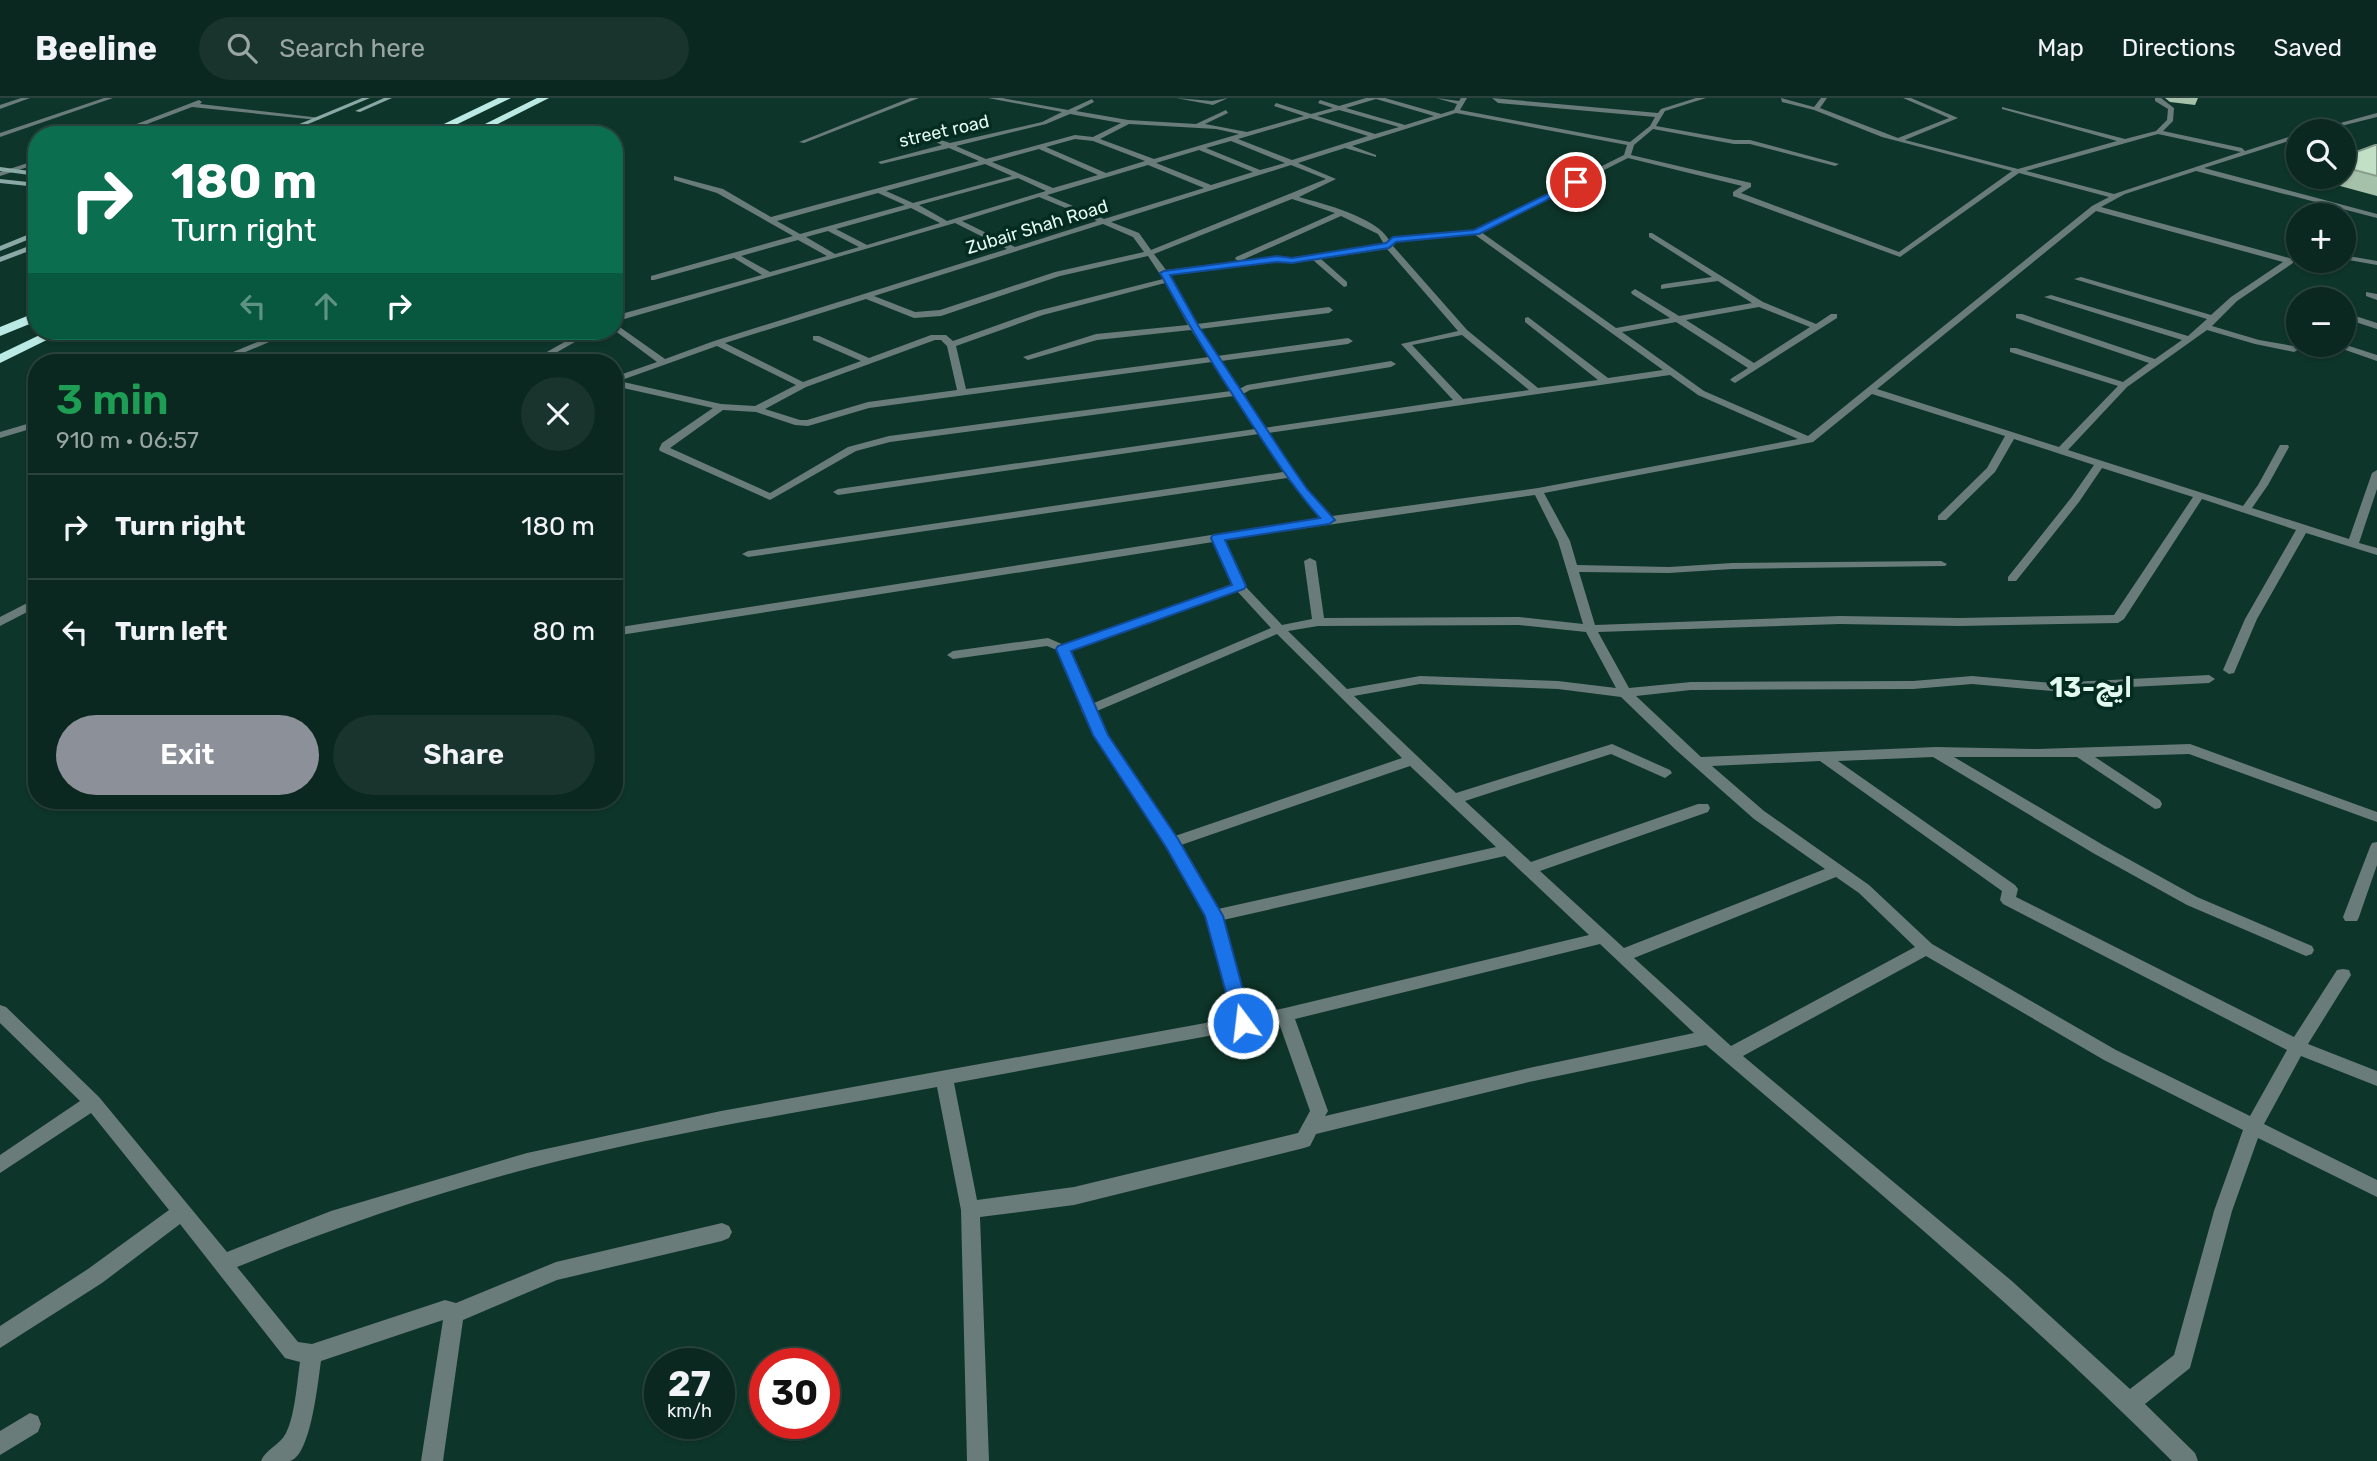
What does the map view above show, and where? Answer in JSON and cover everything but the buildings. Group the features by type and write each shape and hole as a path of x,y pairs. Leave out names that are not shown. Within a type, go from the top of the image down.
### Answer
{"highway":[{"path":"445,126 506,98"},
{"path":"495,126 544,98"},
{"path":"0,332 28,320"},
{"path":"0,359 39,340"}],"main road":[{"path":"298,126 367,98"},
{"path":"326,124 389,98"},
{"path":"10,171 28,173"},
{"path":"0,181 28,184"},
{"path":"0,249 28,237"},
{"path":"0,260 28,249"}],"street":[{"path":"0,107 27,98"},
{"path":"0,135 110,98"},
{"path":"135,126 211,98"},
{"path":"802,142 916,98"},
{"path":"991,98 1128,122 1197,126 1248,134"},
{"path":"1032,105 1048,98"},
{"path":"1179,98 1213,103 1225,98"},
{"path":"623,316 866,248 1150,161 1376,98 1441,115"},
{"path":"1439,98 1631,144"},
{"path":"1495,98 1498,101 1552,102 1658,115"},
{"path":"1608,110 1611,98"},
{"path":"1627,156 1631,144 1652,127 1658,115 1670,106 1703,98"},
{"path":"1784,98 1784,101 1816,109 1899,140 2115,196"},
{"path":"1816,109 1824,98"},
{"path":"1899,140 1955,118 1906,98"},
{"path":"951,345 1040,313 1166,277 1225,265 1314,257 1389,246 1393,240 1476,232 1627,156 1748,185 1736,194 1900,256 2017,171 2158,132 2170,121 2171,108 2158,101 2158,98"},
{"name":"street road","path":"881,162 1044,123 1092,101"},
{"path":"1320,102 1403,126"},
{"name":"Zubair Shah Road","path":"623,378 662,361 717,343 1441,115 1460,104"},
{"path":"192,105 318,118"},
{"path":"1276,105 1374,136"},
{"path":"2004,108 2126,141"},
{"path":"1197,126 1226,112"},
{"path":"2356,120 2377,115"},
{"path":"1094,139 1128,122"},
{"path":"1652,127 1734,142 1750,142 1835,164"},
{"path":"0,128 16,130"},
{"path":"2158,132 2245,151"},
{"path":"927,136 1054,191"},
{"path":"769,220 1075,137 1094,139 1212,188"},
{"path":"866,296 902,312 926,316 941,313 1058,274 1151,253 1332,179 1232,139"},
{"path":"623,631 1329,520 1538,491 1809,440 2095,208 2115,196 2192,168 2286,139"},
{"path":"1343,145 1374,156"},
{"path":"1040,147 1105,175"},
{"path":"1199,148 1259,172"},
{"path":"0,172 28,165"},
{"path":"2192,168 2377,216"},
{"path":"654,278 1017,176"},
{"path":"677,178 720,191 834,257"},
{"path":"880,191 1015,250"},
{"path":"1040,195 1136,235 1151,253 1194,327 1262,432 1291,474 1329,520"},
{"path":"1292,197 1341,213 1381,232 1389,246 1464,332 1536,391"},
{"path":"2061,451 2124,385 2206,327 2212,318 2290,261 2095,208"},
{"path":"1225,265 1341,213"},
{"path":"831,229 866,248"},
{"path":"1476,232 1701,393 1809,440"},
{"path":"1652,235 1760,304 1816,327"},
{"path":"2261,252 2286,254"},
{"path":"736,256 769,275"},
{"path":"1314,257 1344,284"},
{"path":"2356,259 2377,263"},
{"path":"1664,287 1721,278"},
{"path":"2078,279 2212,318"},
{"path":"1635,292 1755,368"},
{"path":"2048,297 2189,339"},
{"path":"1613,331 1760,304"},
{"path":"1028,357 1096,337 1329,310"},
{"path":"1735,380 1834,316"},
{"path":"2019,316 2155,362"},
{"path":"2356,319 2377,326"},
{"path":"1528,320 1606,381"},
{"path":"2206,327 2286,348"},
{"path":"1460,402 1406,344 1464,332"},
{"path":"623,333 662,361"},
{"path":"757,409 803,384 934,337 943,337 951,345 962,393"},
{"path":"816,338 867,360"},
{"path":"234,354 269,340"},
{"path":"548,354 574,340"},
{"path":"623,384 721,407 757,409 799,423 808,423 868,405 1348,341"},
{"path":"717,343 803,384"},
{"path":"2013,350 2124,385"},
{"path":"2356,351 2377,358"},
{"path":"721,407 664,449 771,497 852,449 889,439 1238,393 1247,388 1391,364"},
{"path":"838,492 1671,372"},
{"path":"1870,390 2377,552"},
{"path":"0,435 28,427"},
{"path":"1942,518 1991,470 2011,435"},
{"path":"2245,510 2263,485 2284,446"},
{"path":"2012,579 2076,499 2100,463"},
{"path":"2353,544 2377,473"},
{"path":"748,554 1291,474"},
{"path":"1538,491 1564,541 1590,629 1625,693 1759,815 1864,889 1926,948 2110,1055 2377,1189"},
{"path":"1088,710 1279,629 1318,622 1519,621 1590,629 1840,620 1959,622 2118,619 2199,495"},
{"path":"2229,670 2251,619 2303,528"},
{"path":"1217,538 1239,586 1412,760 1709,1037 2006,1289 2187,1461"},
{"path":"1310,561 1318,622"},
{"path":"1573,568 1669,570 1732,566 1941,564"},
{"path":"1063,649 1239,586"},
{"path":"0,622 28,607"},
{"path":"953,655 1048,642 1063,649 1101,735 1172,843 1214,916 1243,1023"},
{"path":"1345,694 1420,680 1558,685 1625,693 1691,687 1913,685 1972,680 2052,687 2209,679"},
{"path":"1698,762 1936,752 2079,752 2190,748 2377,817"},
{"path":"1454,799 1612,749 1665,773"},
{"path":"1936,752 2098,849 2192,901 2306,950"},
{"path":"2079,752 2155,804"},
{"path":"1824,757 2010,889 2008,901 2297,1047 2377,1079"},
{"path":"1172,843 1412,760"},
{"path":"1528,869 1703,808"},
{"path":"2351,917 2377,847"},
{"path":"1214,916 1507,850"},
{"path":"1622,956 1838,870"},
{"path":"223,1263 331,1220 527,1161 721,1119 1284,1015 1601,938"},
{"path":"1730,1055 1926,948"},
{"path":"2129,1403 2183,1361 2223,1211 2253,1127 2297,1047 2343,975"},
{"path":"970,1210 1074,1196 1304,1140 1319,1111 1284,1015"},
{"path":"4,1022 93,1102 223,1263 237,1286 292,1351 312,1354 445,1310 454,1314 556,1271 722,1232"},
{"path":"1310,1128 1530,1075 1709,1037"},
{"path":"944,1078 970,1210 978,1461"},
{"path":"0,1165 93,1102"},
{"path":"0,1338 95,1276 182,1212"},
{"path":"432,1461 454,1314"},
{"path":"272,1461 288,1450 298,1433 312,1354"},
{"path":"0,1444 30,1423"}],"district":[{"name":"ایچ-13","path":"2091,687"}],"route":[{"path":"1243,1023 1214,916 1172,843 1101,735 1063,649 1239,586 1217,538 1329,520 1302,491 1283,464 1278,452 1262,432 1194,327 1164,273 1277,259 1292,261 1389,246 1393,240 1476,232 1576,182"}]}
